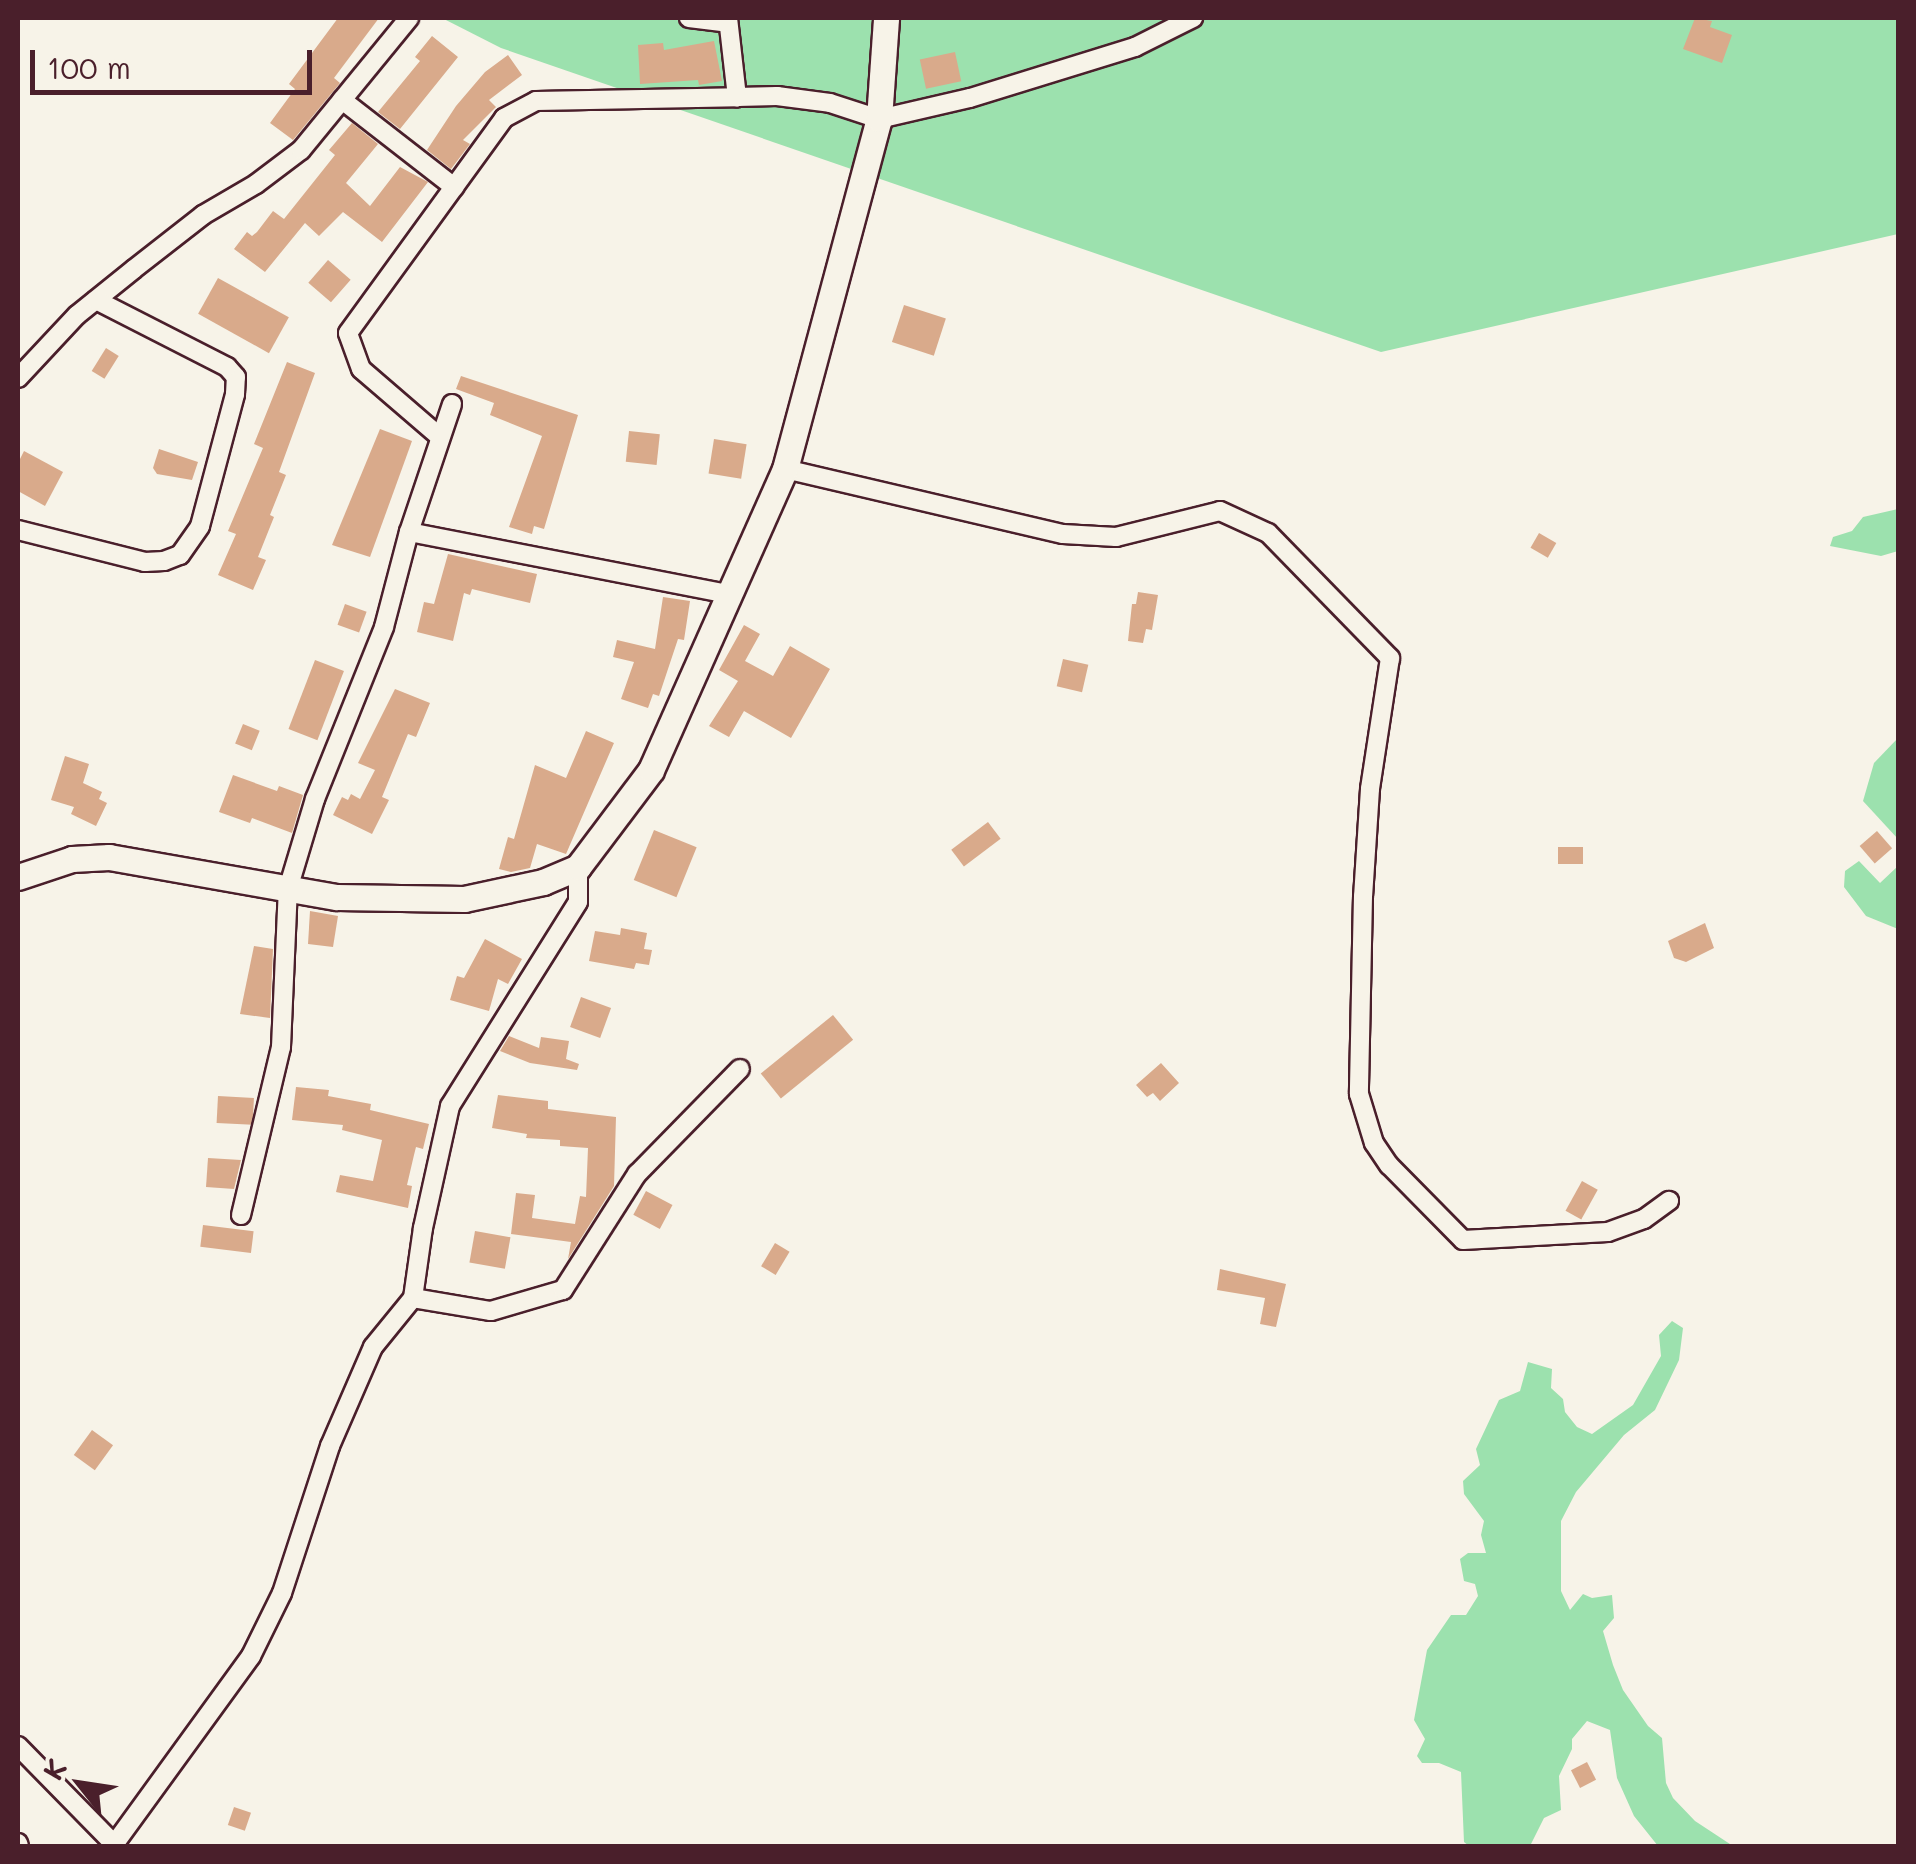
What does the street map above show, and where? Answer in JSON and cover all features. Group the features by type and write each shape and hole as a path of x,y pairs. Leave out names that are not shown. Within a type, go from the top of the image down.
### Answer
{"street":[{"path":"18,378 30,361 96,300 203,215 256,184 301,150 409,18"},
{"path":"689,18 728,20 737,97"},
{"path":"18,877 72,859 109,857 337,897 464,899 543,882 578,867 650,770 786,469 879,119 886,18"},
{"path":"440,437 362,369 348,334 504,118 522,105 536,101 777,96 830,103 879,119 970,98 1135,47 1194,18"},
{"path":"342,100 454,187"},
{"path":"18,530 145,562 164,561 189,546 200,526 235,394 236,377 227,367 96,300"},
{"path":"241,1215 281,1047 288,890 315,799 384,627 409,532 452,404"},
{"path":"786,469 1063,534 1116,537 1220,512 1268,533 1390,658 1370,789 1363,896 1359,1094 1374,1143 1463,1240 1608,1232 1644,1219 1669,1201"},
{"path":"409,532 732,595"},
{"path":"18,1746 114,1846 250,1656 282,1593 330,1446 373,1348 413,1298 423,1228 450,1106 578,902 578,867"},
{"path":"413,1298 492,1311 562,1290 637,1174 740,1069"}],"green space":[{"path":"442,18 1898,18 1898,234 1381,352 501,48"},
{"path":"1898,509 1898,551 1881,556 1830,546 1833,537 1852,531 1863,517"},
{"path":"1898,738 1898,839 1863,801 1874,763"},
{"path":"1859,861 1880,883 1898,866 1898,929 1866,916 1844,887 1845,871"},
{"path":"1672,1321 1683,1328 1679,1360 1655,1410 1624,1435 1576,1492 1561,1521 1561,1591 1570,1610 1583,1594 1592,1598 1612,1595 1614,1618 1603,1631 1613,1665 1623,1690 1648,1726 1662,1738 1666,1783 1673,1798 1695,1821 1733,1846 1658,1846 1634,1816 1617,1778 1610,1730 1587,1721 1572,1739 1572,1749 1559,1776 1561,1810 1544,1818 1530,1846 1469,1846 1464,1842 1461,1772 1439,1763 1422,1763 1417,1756 1425,1739 1414,1720 1427,1650 1451,1615 1466,1615 1478,1596 1475,1584 1464,1581 1460,1559 1468,1553 1486,1553 1481,1535 1484,1521 1464,1494 1463,1481 1480,1465 1476,1449 1499,1400 1520,1391 1528,1362 1552,1369 1551,1388 1563,1399 1565,1412 1577,1427 1592,1434 1633,1405 1661,1356 1659,1335"}],"building":[{"path":"338,18 379,18 334,78 340,83 293,140 270,123 295,89 289,84"},
{"path":"1695,18 1712,21 1710,27 1732,35 1722,63 1683,49"},
{"path":"432,36 458,57 400,129 378,112 420,61 415,57"},
{"path":"714,41 722,81 699,85 698,80 640,84 638,45 663,43 664,50"},
{"path":"955,52 961,81 926,89 920,59"},
{"path":"508,55 522,75 489,100 496,107 463,140 470,144 451,169 427,150 456,106 485,72"},
{"path":"352,123 378,144 346,183 370,206 400,167 428,182 382,242 343,212 319,236 305,223 265,272 234,249 247,232 252,236 257,232 273,211 284,219 335,155 329,150"},
{"path":"328,260 351,280 331,302 308,283"},
{"path":"218,278 289,317 269,353 198,314"},
{"path":"904,305 946,319 934,356 892,342"},
{"path":"106,348 119,356 104,379 92,371"},
{"path":"287,362 315,373 279,472 286,475 270,515 274,517 258,557 266,560 253,590 218,575 236,534 228,531 263,448 254,444"},
{"path":"461,376 578,415 544,529 534,526 532,534 509,527 542,436 490,415 494,403 456,389"},
{"path":"380,429 412,441 370,557 332,545"},
{"path":"629,431 660,434 657,465 626,462"},
{"path":"714,439 747,444 741,479 709,474"},
{"path":"159,449 198,462 192,480 157,474 153,468"},
{"path":"24,451 63,472 45,506 18,491 18,463"},
{"path":"1539,533 1556,543 1548,558 1530,548"},
{"path":"448,554 537,574 530,603 472,589 470,595 464,593 453,641 417,632 424,602 434,604"},
{"path":"1138,592 1158,595 1152,630 1146,629 1143,643 1128,641 1132,604 1136,604"},
{"path":"663,597 690,601 684,640 678,639 659,696 653,694 648,708 621,699 634,662 613,657 617,640 655,649"},
{"path":"345,604 367,612 359,633 337,625"},
{"path":"744,625 760,634 745,661 773,676 790,646 830,669 791,738 744,711 729,737 709,726 738,681 719,670"},
{"path":"1063,659 1088,665 1082,692 1057,686"},
{"path":"315,660 344,671 317,740 288,729"},
{"path":"395,689 430,703 416,737 408,734 382,797 389,800 372,834 333,815 342,797 348,800 351,794 360,799 375,770 358,763"},
{"path":"243,724 260,731 252,750 235,743"},
{"path":"586,731 614,743 566,854 537,844 530,868 511,872 499,869 508,837 514,839 535,765 566,778"},
{"path":"65,756 89,764 83,783 102,792 99,799 107,803 96,826 71,814 74,807 51,800"},
{"path":"233,775 277,791 279,786 303,795 292,833 252,818 250,823 219,812"},
{"path":"988,822 1001,839 964,866 951,850"},
{"path":"654,830 697,847 676,897 634,880"},
{"path":"1877,831 1892,848 1875,863 1860,846"},
{"path":"1558,847 1583,847 1583,864 1558,864"},
{"path":"310,911 338,916 333,947 308,944"},
{"path":"1705,923 1714,948 1686,962 1674,958 1668,941"},
{"path":"621,928 647,933 644,949 652,950 649,965 636,963 634,969 589,961 595,931 620,935"},
{"path":"485,939 522,959 508,984 498,979 489,1011 450,1000 457,976 464,978"},
{"path":"254,946 273,949 270,1018 240,1014"},
{"path":"581,997 611,1008 600,1038 570,1027"},
{"path":"833,1015 853,1040 781,1098 761,1074"},
{"path":"509,1036 539,1048 541,1037 569,1041 566,1059 579,1064 577,1070 530,1063 500,1051"},
{"path":"1161,1063 1179,1083 1160,1101 1153,1093 1147,1097 1136,1085"},
{"path":"296,1087 329,1090 328,1096 371,1104 370,1110 429,1124 423,1149 416,1147 414,1155 407,1185 412,1186 408,1208 336,1192 340,1175 373,1181 382,1140 342,1130 343,1125 292,1120"},
{"path":"498,1095 548,1101 548,1109 616,1117 614,1186 568,1259 571,1242 511,1234 516,1193 535,1195 532,1218 575,1224 580,1196 586,1197 588,1148 560,1146 560,1140 526,1138 527,1134 492,1128"},
{"path":"218,1096 254,1098 253,1125 217,1123"},
{"path":"208,1158 241,1160 234,1189 206,1187"},
{"path":"1582,1181 1598,1190 1581,1219 1566,1211"},
{"path":"646,1191 672,1205 660,1229 633,1215"},
{"path":"203,1225 254,1231 251,1253 200,1247"},
{"path":"475,1231 510,1237 505,1269 469,1263"},
{"path":"775,1243 790,1252 776,1275 761,1266"},
{"path":"1220,1269 1286,1284 1276,1327 1260,1324 1265,1298 1217,1290"},
{"path":"92,1430 113,1445 95,1470 74,1455"},
{"path":"1587,1762 1596,1780 1580,1788 1571,1770"},
{"path":"234,1807 251,1813 245,1831 228,1825"}]}
